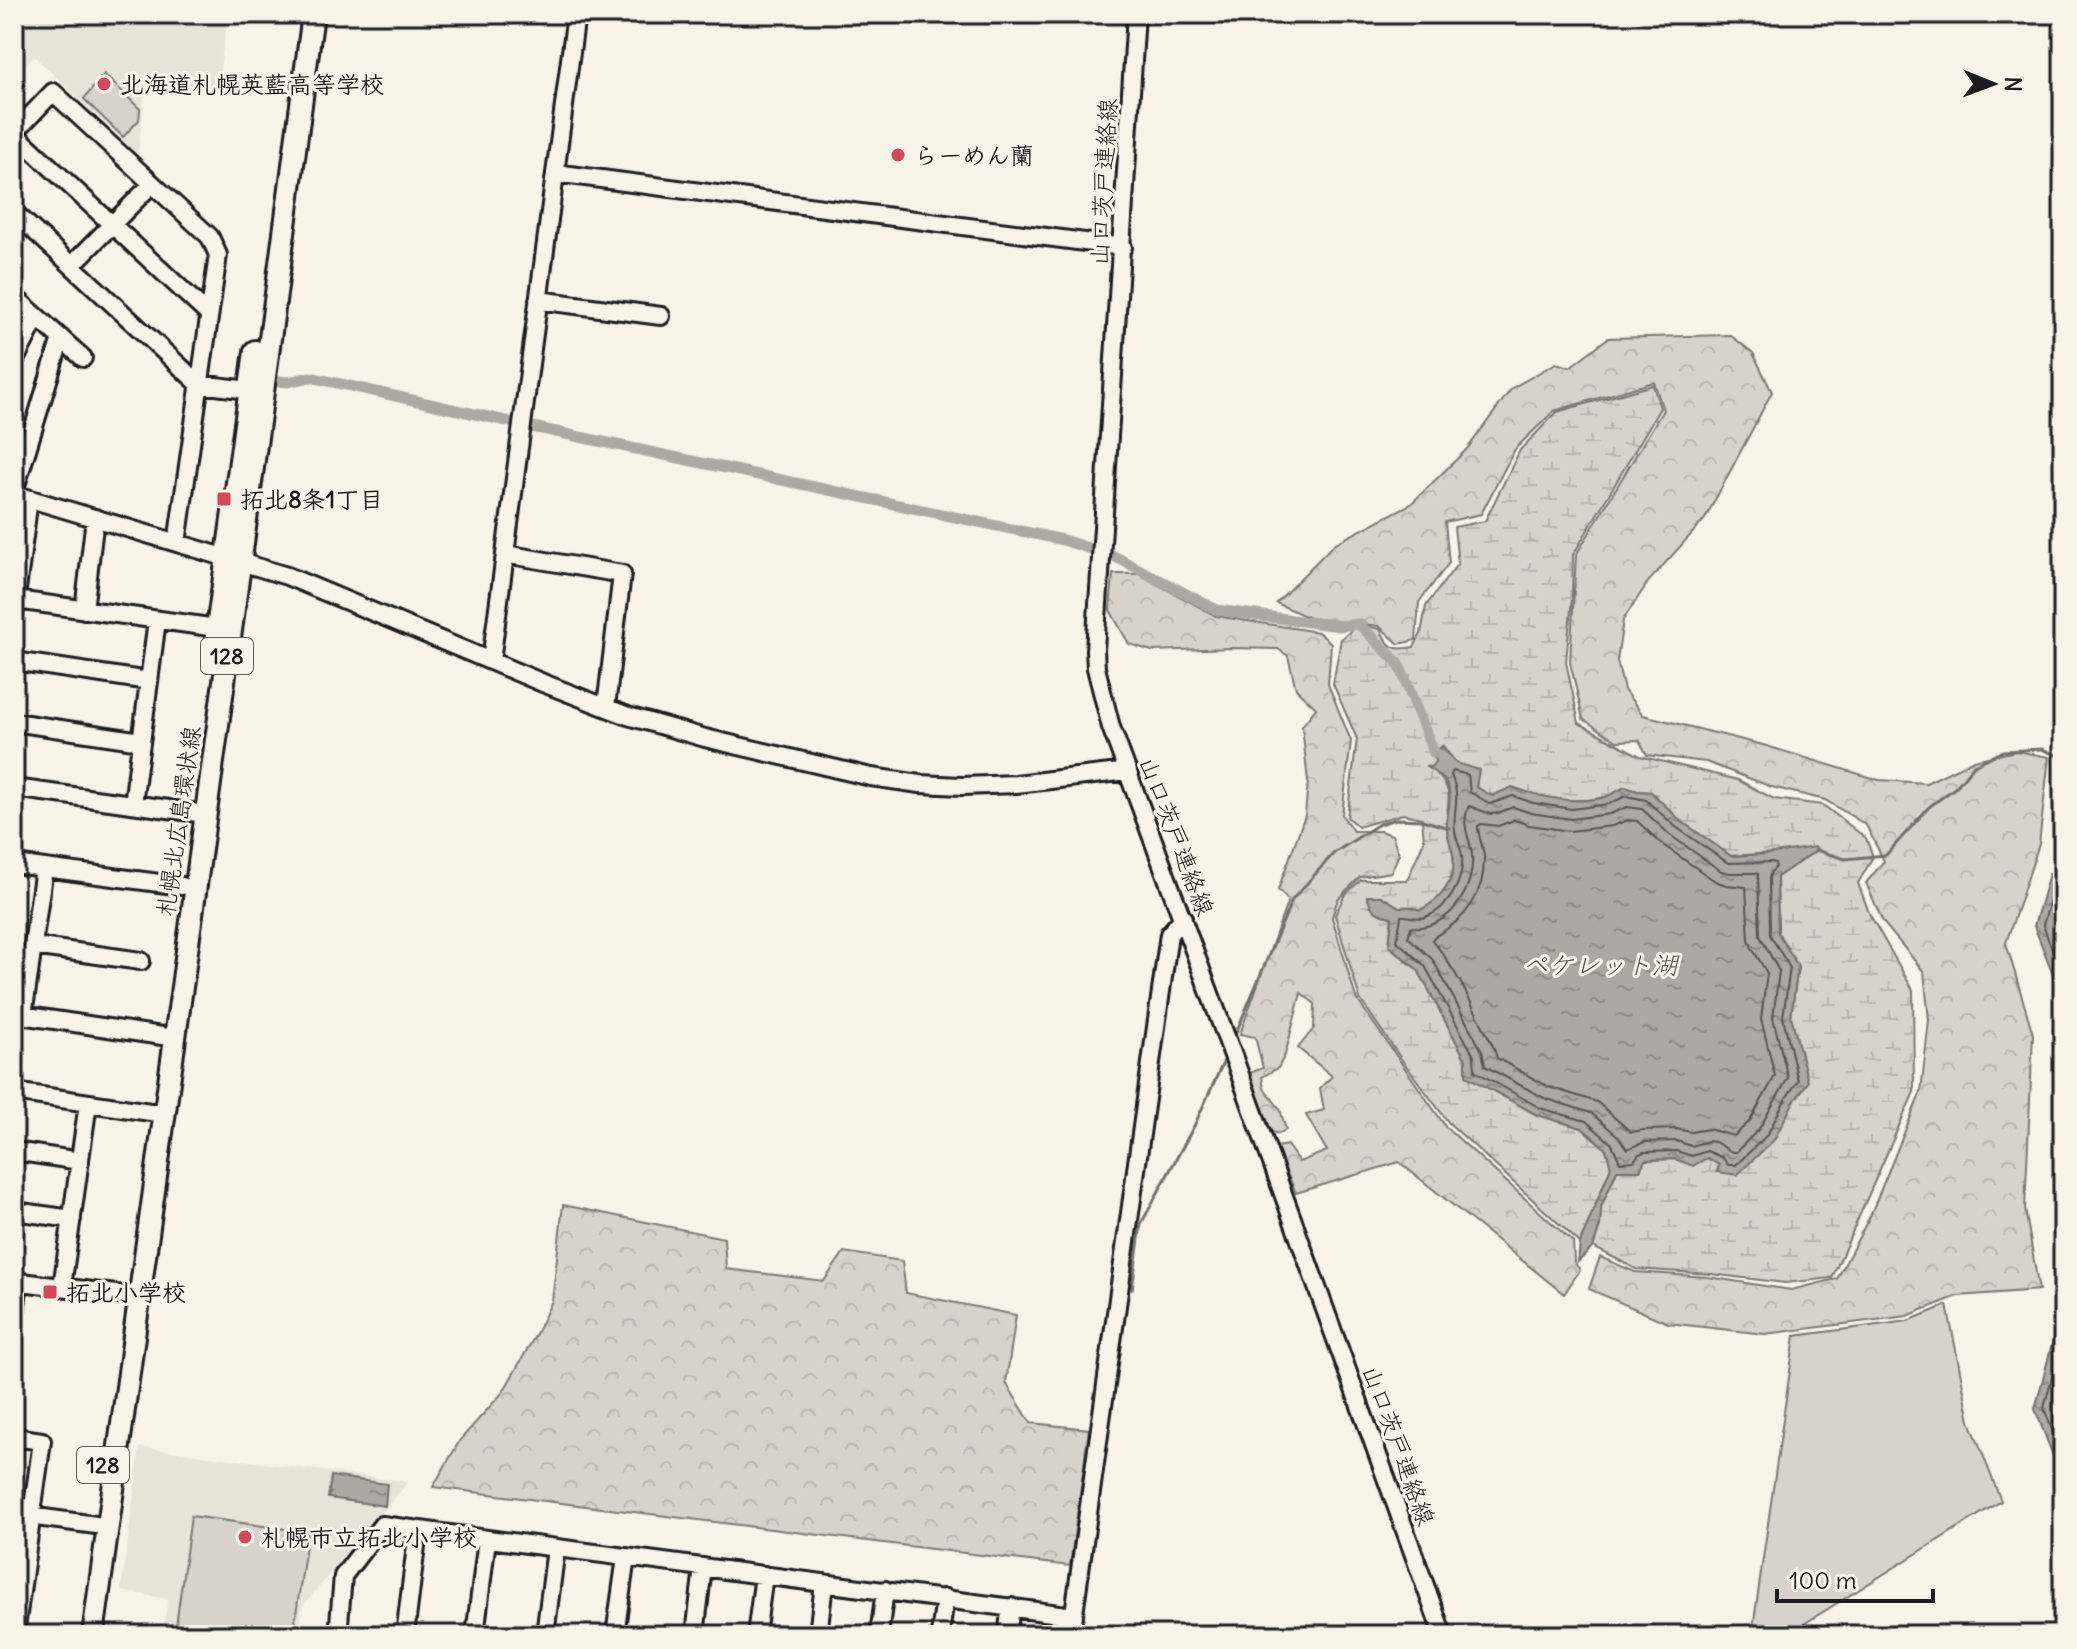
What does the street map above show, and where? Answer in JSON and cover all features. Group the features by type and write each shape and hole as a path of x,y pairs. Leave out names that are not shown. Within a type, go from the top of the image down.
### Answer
{"main road":[{"name":"札幌北広島環状線","path":"158,1113 162,1036 182,886 199,813 217,628 233,560 249,390 300,14"},
{"name":"札幌北広島環状線","path":"93,1635 133,1296 233,560 313,14"},
{"name":"札幌北広島環状線","path":"81,1635 133,1296"}],"street":[{"path":"491,661 576,14"},
{"name":"山口茨戸連絡線","path":"1136,14 1096,668 1111,727 1443,1635"},
{"path":"177,543 218,255 210,237 53,92 14,133 209,315"},
{"path":"555,173 1123,247"},
{"path":"72,265 152,184"},
{"path":"14,212 199,384 249,390"},
{"path":"16,298 83,358"},
{"path":"538,300 661,316"},
{"path":"14,362 37,317"},
{"path":"61,338 19,495 15,606 84,610 217,628"},
{"path":"19,495 287,576 628,716 705,738 871,777 920,784 1016,784 1128,771"},
{"path":"84,610 95,518"},
{"path":"505,554 622,574 606,707"},
{"path":"133,804 157,620"},
{"path":"14,661 149,681"},
{"path":"14,722 141,741"},
{"path":"14,788 199,813"},
{"path":"14,864 182,886"},
{"path":"44,868 19,1015 162,1036"},
{"path":"1071,1635 1169,934 1183,918"},
{"path":"33,946 141,961"},
{"path":"14,1092 158,1113"},
{"path":"62,1287 88,1103"},
{"path":"14,1151 80,1161"},
{"path":"14,1211 72,1219"},
{"path":"14,1320 16,1281 133,1296"},
{"path":"14,1437 42,1441 22,1515 15,1635"},
{"path":"22,1515 96,1525"},
{"path":"338,1635 343,1576 382,1525 1074,1616"},
{"path":"405,1635 418,1530"},
{"path":"475,1635 487,1539"},
{"path":"545,1635 556,1548"},
{"path":"615,1635 626,1557"},
{"path":"695,1635 703,1567"},
{"path":"756,1635 764,1575"},
{"path":"818,1635 824,1583"},
{"path":"879,1635 885,1590"},
{"path":"940,1635 945,1598"},
{"path":"1007,1635 1011,1607"}],"shaded area":[{"name":"北海道札幌英藍高等学校","path":"14,14 228,14 217,91 146,77 138,155 34,56 14,77"},
{"name":"札幌市立拓北小学校","path":"140,1447 408,1482 302,1607 299,1635 201,1635 163,1630 168,1599 121,1591"}],"green space":[{"path":"104,74 140,109 139,120 123,137 84,99"},
{"path":"1730,335 1753,353 1772,392 1705,519 1649,581 1623,620 1617,661 1624,690 1643,715 1763,745 1879,780 1926,783 1974,760 2016,751 2049,757 2039,844 2006,943 2033,1034 2025,1209 2039,1290 1958,1296 1907,1316 1765,1334 1668,1323 1589,1289 1600,1257 1635,1272 1708,1277 1791,1290 1837,1279 1870,1216 1921,1092 1929,1020 1924,972 1883,922 1866,883 1884,861 1866,825 1825,800 1772,787 1706,762 1647,755 1639,740 1617,741 1583,719 1570,662 1576,555 1663,410 1654,382 1554,411 1515,449 1481,514 1445,522 1449,563 1419,602 1416,640 1399,644 1379,626 1310,618 1276,603 1334,544 1411,504 1467,449 1512,388 1556,363 1570,367 1608,338"},
{"path":"1653,385 1660,408 1573,555 1566,662 1579,723 1640,756 1738,780 1774,799 1823,805 1866,838 1873,857 1858,883 1870,915 1913,990 1914,1092 1832,1278 1785,1283 1636,1269 1593,1247 1600,1226 1601,1207 1617,1170 1640,1170 1645,1160 1675,1159 1693,1165 1707,1158 1719,1165 1717,1171 1793,1102 1807,1083 1791,1016 1798,967 1778,933 1777,877 1817,850 1731,856 1681,821 1651,792 1625,787 1608,796 1584,800 1547,797 1512,788 1492,796 1476,787 1478,770 1456,763 1443,746 1431,767 1445,785 1449,797 1447,830 1454,864 1446,888 1435,901 1421,910 1399,907 1381,896 1367,896 1376,911 1392,917 1389,946 1418,970 1466,1060 1466,1076 1537,1115 1582,1128 1606,1149 1611,1167 1580,1243 1449,1123 1404,1063 1360,999 1335,915 1345,894 1361,880 1407,880 1424,841 1422,818 1403,814 1358,827 1347,817 1357,739 1333,684 1341,639 1359,624 1380,629 1392,647 1414,647 1421,634 1426,606 1458,563 1454,527 1485,521 1520,450 1557,412"},
{"path":"1113,574 1139,574 1216,616 1318,632 1331,643 1328,684 1351,741 1342,815 1353,831 1380,831 1392,835 1399,854 1391,872 1360,877 1338,899 1332,917 1356,998 1446,1127 1573,1242 1574,1262 1580,1270 1564,1294 1399,1162 1296,1193 1275,1147 1287,1145 1299,1162 1327,1151 1306,1115 1324,1110 1320,1088 1332,1076 1298,1048 1314,1028 1315,1004 1301,993 1285,1055 1278,1068 1262,1077 1264,1088 1280,1109 1286,1130 1278,1134 1267,1130 1245,1075 1263,1068 1255,1037 1240,1034 1288,900 1278,890 1305,815 1308,782 1302,726 1316,708 1296,689 1288,656 1278,649 1152,651 1129,644 1110,610"},
{"path":"563,1205 724,1238 726,1269 824,1281 844,1252 902,1261 906,1293 1016,1315 1006,1383 1031,1423 1089,1429 1070,1566 433,1487 460,1440 503,1392 552,1301"},
{"path":"1947,1305 1970,1421 2001,1501 1786,1635 1752,1635 1795,1336 1908,1321"},
{"path":"191,1516 308,1532 293,1635 249,1635 176,1626"}],"water":[{"name":"ペケレット湖","path":"1442,746 1456,763 1479,770 1476,787 1492,796 1512,787 1547,797 1584,800 1608,796 1625,787 1651,792 1681,821 1731,856 1815,847 1817,850 1777,877 1778,933 1798,966 1791,1016 1808,1082 1774,1140 1737,1175 1717,1172 1719,1165 1707,1158 1693,1166 1675,1159 1645,1160 1640,1170 1617,1170 1601,1207 1600,1226 1593,1247 1578,1262 1580,1243 1611,1167 1606,1149 1582,1128 1537,1115 1466,1076 1466,1060 1418,970 1389,946 1392,917 1375,911 1367,896 1381,896 1399,907 1420,910 1435,901 1450,881 1454,864 1447,829 1448,786 1425,766 1431,767 1435,762 1434,753"},
{"path":"2063,861 2063,1119 2059,1113 2053,1031 2061,1013 2055,979 2034,926 2049,874"},
{"path":"2063,1302 2063,1482 2035,1409"},
{"path":"331,1476 387,1484 385,1506 328,1498"}],"waterway":[{"path":"279,381 310,377 519,424"},
{"path":"528,426 1063,540 1091,549"},
{"path":"1110,554 1217,610 1339,626 1359,624 1399,664 1434,753"},
{"path":"1816,850 1845,859 1886,855 1929,807 1956,787 1974,765 2003,751 2042,749 2063,758"},
{"path":"1233,1040 1292,900 1334,853 1379,824 1396,819 1422,820 1449,828"},
{"path":"1132,1289 1141,1224 1194,1126 1227,1054"},
{"path":"1058,1635 1060,1623"}],"place":[{"name":"北海道札幌英藍高等学校","path":"104,84"},
{"name":"らーめん蘭","path":"898,155"},
{"name":"拓北8条1丁目","path":"224,499"},
{"name":"拓北小学校","path":"50,1292"},
{"name":"札幌市立拓北小学校","path":"245,1537"}]}
